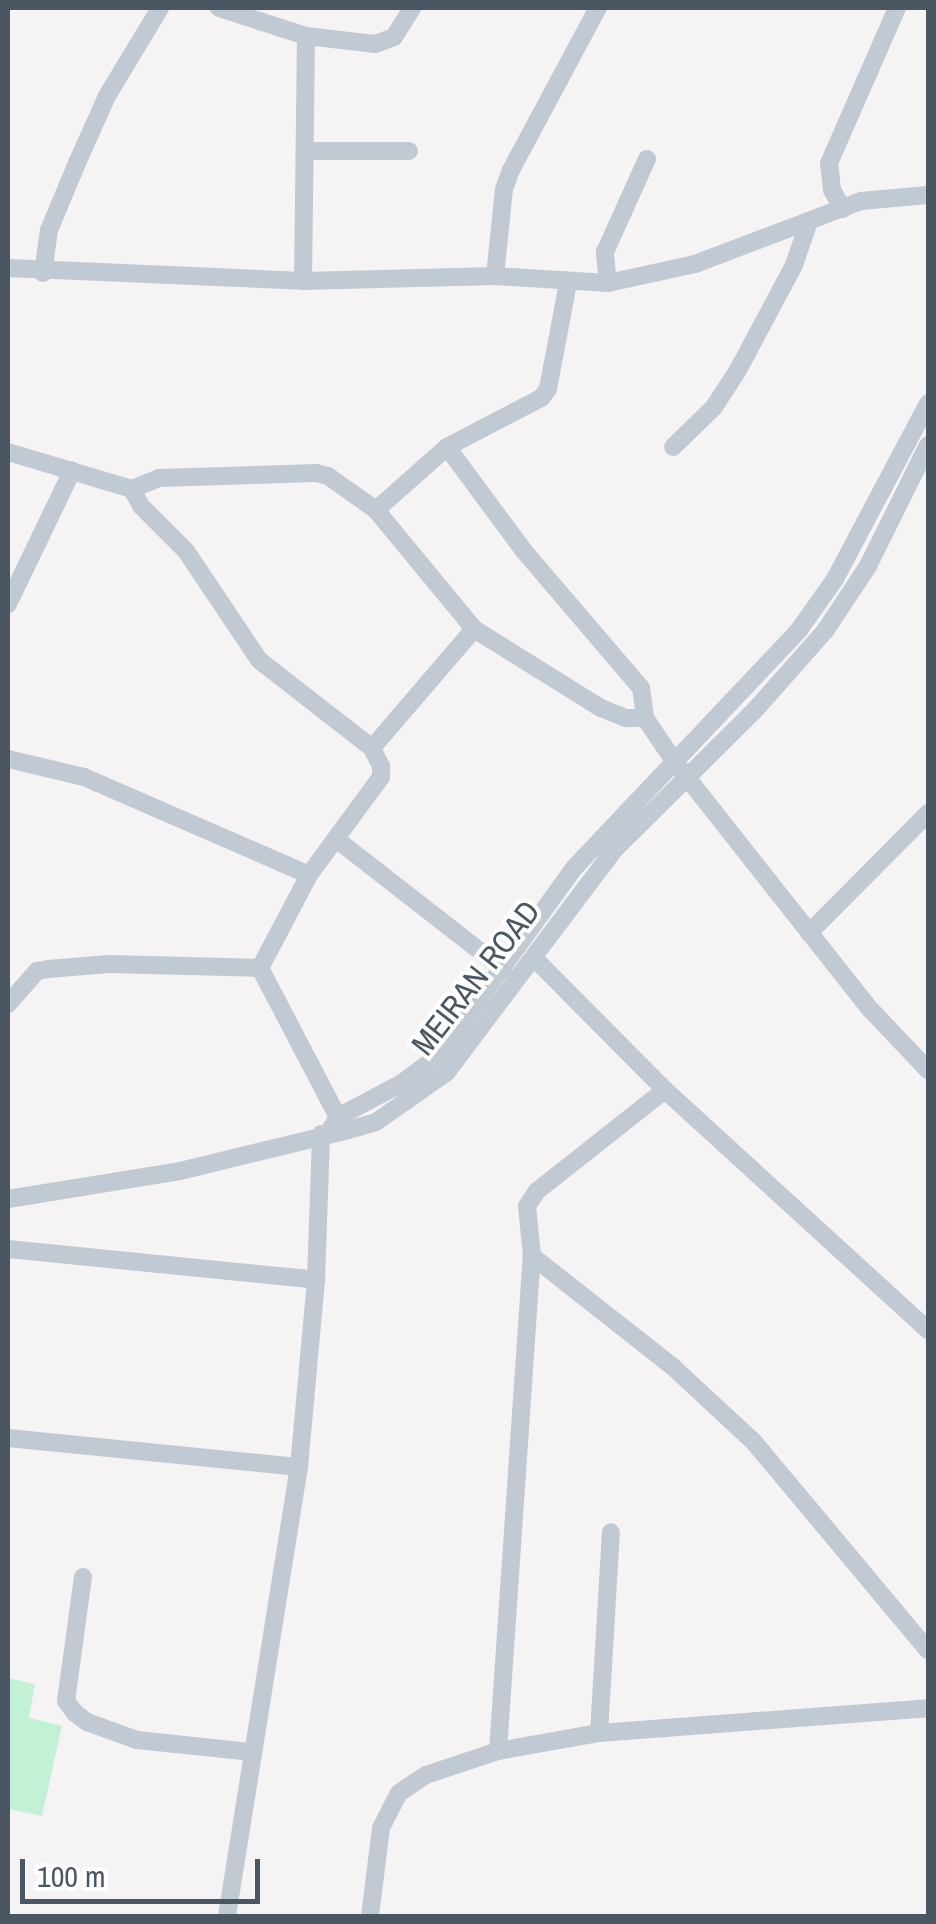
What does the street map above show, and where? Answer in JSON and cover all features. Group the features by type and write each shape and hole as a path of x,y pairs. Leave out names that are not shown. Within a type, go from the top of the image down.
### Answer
{"street":[{"path":"43,273 48,230 77,163 107,96 160,8"},
{"path":"219,8 306,36 376,44 394,37 412,8"},
{"path":"495,276 504,189 598,8"},
{"path":"843,209 832,190 829,162 898,8"},
{"path":"302,281 308,151 306,36"},
{"path":"308,151 408,151"},
{"path":"608,282 605,252 647,159"},
{"path":"8,268 43,273 302,281 495,276 568,283 608,282 649,277 883,196 928,195"},
{"path":"673,447 714,407 738,370 794,264 808,224"},
{"path":"376,510 447,447 540,398 548,388 568,283"},
{"name":"MEIRAN ROAD","path":"330,1128 438,1056 576,867 817,608 928,404"},
{"path":"447,447 524,551 641,688 645,718 674,761 872,1010 928,1070"},
{"name":"MEIRAN ROAD","path":"330,1128 376,1122 446,1073 616,848 756,710 825,631 868,566 927,451"},
{"path":"8,452 132,489 159,478 316,472 376,510 474,629 601,708 626,718 645,718"},
{"path":"8,604 72,471"},
{"path":"132,489 141,506 186,551 259,660 372,748 381,766 381,777 309,876 260,968"},
{"path":"372,748 474,629"},
{"path":"8,759 84,777 309,876"},
{"path":"809,933 928,813"},
{"path":"336,839 503,969"},
{"path":"534,958 664,1090 928,1330"},
{"path":"8,1004 37,971 48,969 109,964 260,968"},
{"path":"227,1916 252,1752 277,1626 299,1467 330,1128 260,968"},
{"path":"498,1751 532,1256 528,1206 537,1191 664,1090"},
{"path":"8,1198 180,1171 330,1128"},
{"path":"8,1249 316,1280"},
{"path":"532,1256 673,1367 753,1441 928,1650"},
{"path":"8,1438 299,1467"},
{"path":"600,1733 611,1532"},
{"path":"83,1577 66,1701 75,1713 87,1722 138,1740 252,1752"},
{"path":"370,1916 381,1828 400,1793 426,1775 498,1751 600,1733 928,1708"}],"green space":[{"path":"8,1678 35,1684 29,1718 62,1726 42,1816 8,1809"}]}
